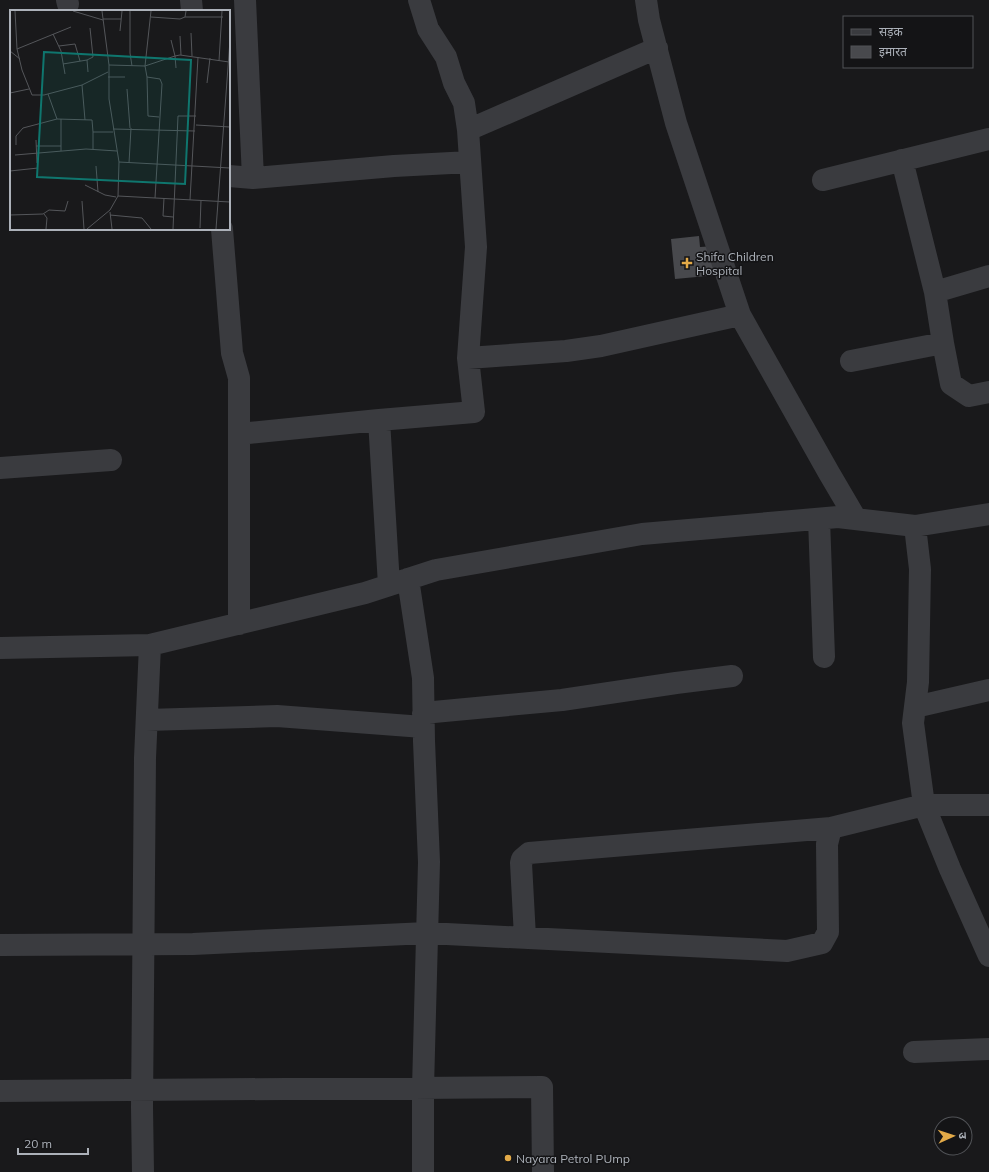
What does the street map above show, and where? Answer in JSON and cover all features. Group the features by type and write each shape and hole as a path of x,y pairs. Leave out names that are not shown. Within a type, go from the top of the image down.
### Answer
{"street":[{"path":"191,0 192,10"},
{"path":"245,0 253,178"},
{"path":"239,434 474,412 468,358 476,248 468,130 464,102 454,83 446,57 428,28 419,0"},
{"path":"646,0 649,20 676,123 740,315 856,519"},
{"path":"468,130 657,48"},
{"path":"823,180 989,139"},
{"path":"902,160 935,292 951,384 969,396 989,392"},
{"path":"230,176 253,178 394,166 470,162"},
{"path":"222,230 232,353 239,378 239,624"},
{"path":"935,292 989,276"},
{"path":"468,358 566,351 600,346 740,315"},
{"path":"851,361 944,343"},
{"path":"379,420 398,582 423,678 423,720 429,862 423,1088 423,1172"},
{"path":"0,468 111,460"},
{"path":"0,648 150,645 350,597 436,570 642,534 838,517 916,526 989,514"},
{"path":"819,519 824,656"},
{"path":"916,526 920,569 918,682 913,723 924,805 950,869 989,956"},
{"path":"143,1172 142,1089 145,758 150,645"},
{"path":"147,720 277,716 423,720 732,676"},
{"path":"915,707 989,690"},
{"path":"525,937 521,864 522,859 529,853 831,828 924,805 989,805"},
{"path":"0,945 201,944 427,933 787,951 822,943 828,932 827,844 831,828"},
{"path":"914,1052 989,1049"},
{"path":"0,1091 542,1087 543,1172"}],"building":[{"path":"699,236 700,247 716,246 718,275 675,279 671,239"}],"place":[{"name":"Shifa Children Hospital","path":"687,263"},
{"name":"Nayara Petrol PUmp","path":"508,1158"}]}
